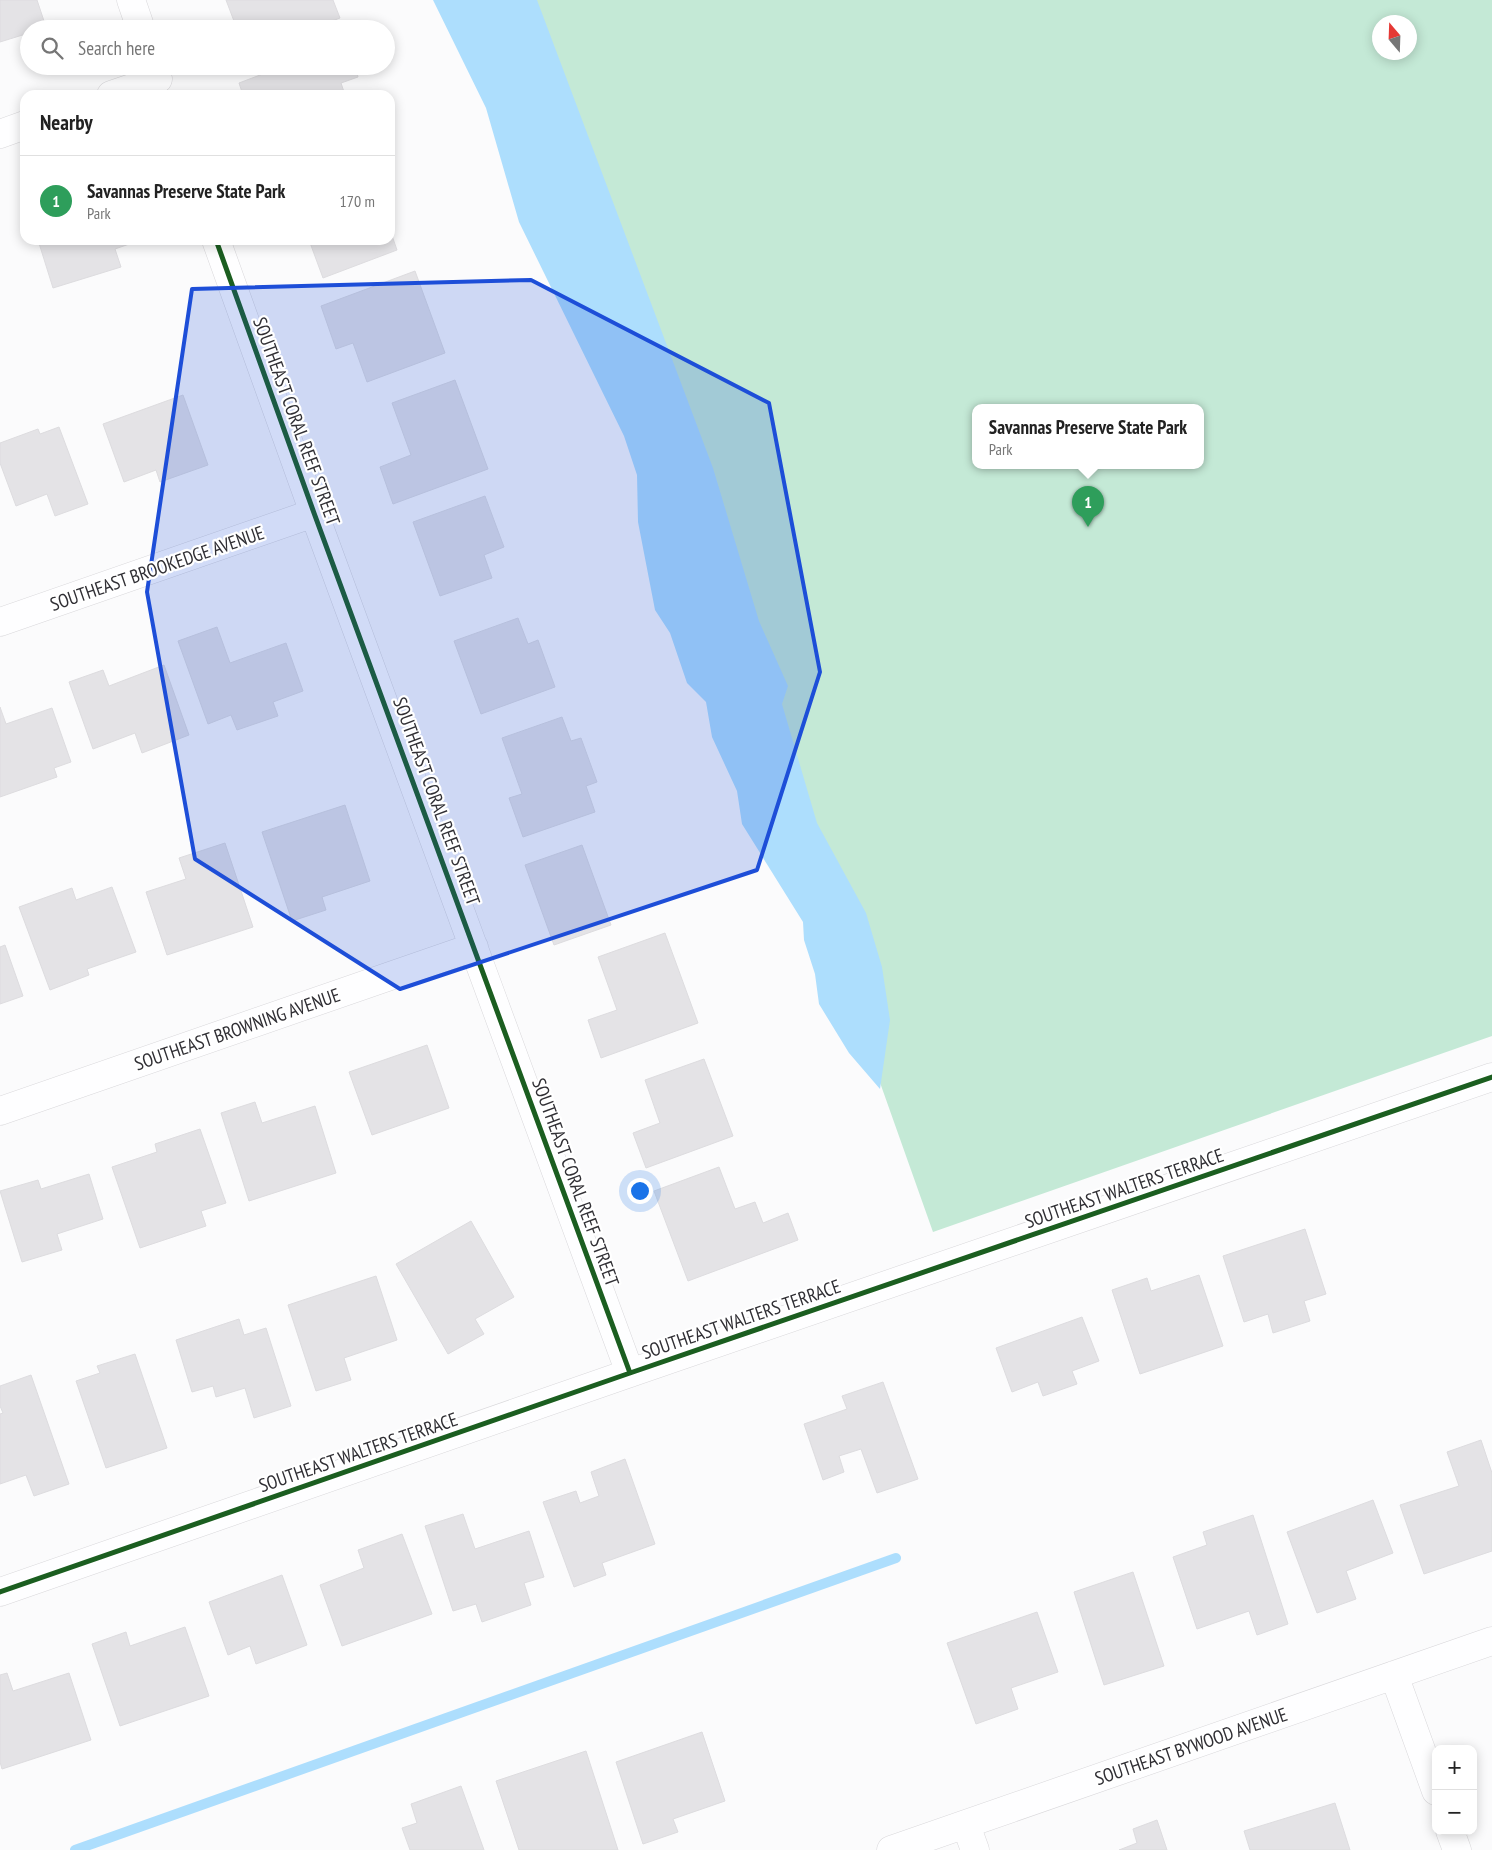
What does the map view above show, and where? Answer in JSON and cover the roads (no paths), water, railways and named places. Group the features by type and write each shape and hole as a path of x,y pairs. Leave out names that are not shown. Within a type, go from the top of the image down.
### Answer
{"street":[{"path":"131,0 138,20"},
{"path":"127,90 159,80"},
{"path":"0,134 20,127"},
{"name":"SOUTHEAST CORAL REEF STREET","path":"218,245 314,513 630,1373"},
{"name":"SOUTHEAST BROOKEDGE AVENUE","path":"0,622 314,513"},
{"name":"SOUTHEAST BROWNING AVENUE","path":"0,1111 474,947"},
{"name":"SOUTHEAST WALTERS TERRACE","path":"0,1592 1492,1077"},
{"name":"SOUTHEAST BYWOOD AVENUE","path":"891,1850 1492,1641"},
{"path":"1394,1675 1436,1790"},
{"path":"966,1825 975,1850"},
{"path":"1451,1835 1457,1850"}],"water":[{"path":"433,0 537,0 713,468 759,621 788,686 782,704 817,823 866,913 882,967 890,1020 880,1089 849,1053 819,1004 815,974 804,940 803,922 742,824 737,791 712,737 706,702 687,683 670,633 655,610 638,522 637,475 624,436 519,222 486,108"}],"waterway":[{"path":"75,1850 896,1558"}],"place":[{"name":"Savannas Preserve State Park","path":"1088,527"}]}
